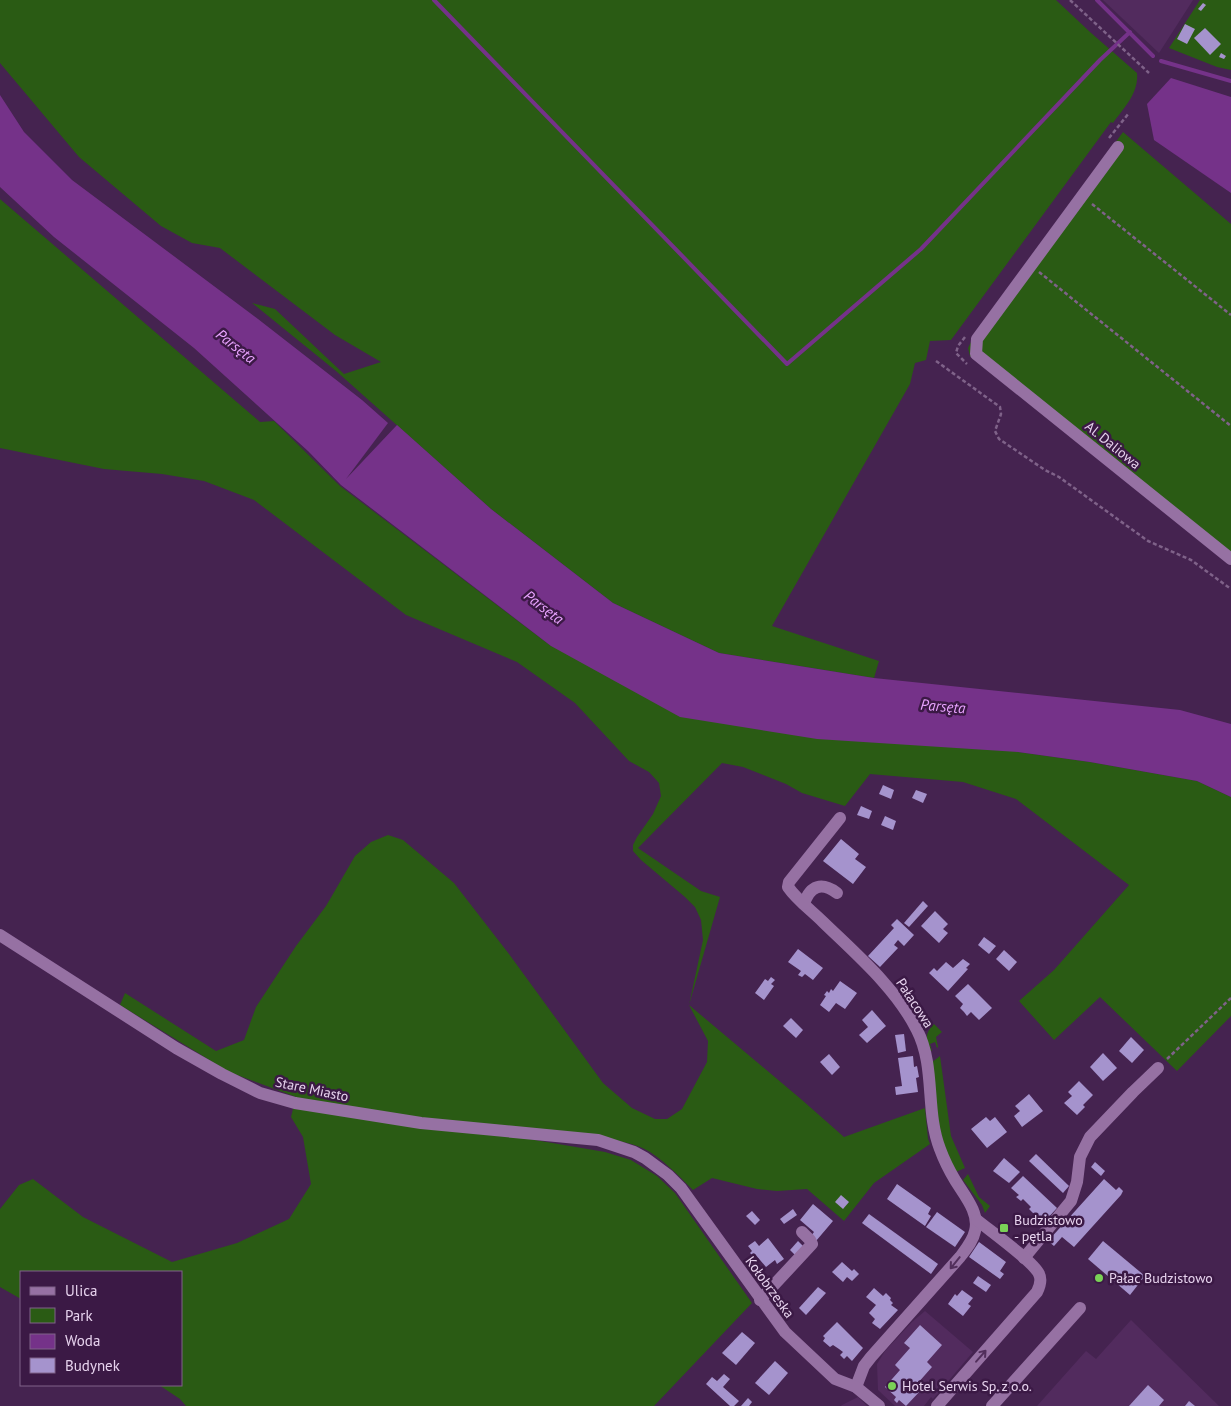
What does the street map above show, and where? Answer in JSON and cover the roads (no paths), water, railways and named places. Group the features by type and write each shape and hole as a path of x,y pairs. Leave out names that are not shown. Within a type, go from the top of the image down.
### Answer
{"street":[{"name":"Al. Daliowa","path":"1112,144 1081,195 977,339 976,354 1231,558"},
{"name":"Pałacowa","path":"840,818 789,882 788,887 873,970 916,1027 926,1059 932,1111 939,1146 945,1162 971,1206 976,1220 1034,1266 1041,1279 1037,1292 937,1406"},
{"path":"804,904 810,890 816,887 830,888 837,893"},
{"name":"Stare Miasto","path":"0,935 176,1048 260,1093 295,1103 421,1123 598,1140 634,1152 656,1165"},
{"path":"1024,1258 1071,1201 1075,1192 1080,1157 1090,1137 1158,1068"},
{"name":"Kołobrzeska","path":"656,1165 681,1188 760,1300 785,1332 835,1379 856,1387 870,1403"},
{"path":"856,1387 864,1366 871,1357 960,1257 976,1230 976,1220"},
{"path":"760,1300 812,1244 802,1232"},
{"path":"992,1406 1080,1308"}],"water":[{"path":"1171,78 1231,97 1231,193 1154,140 1147,104"},
{"name":"Parsęta","path":"0,95 24,132 72,180 258,319 362,400 388,423 346,479 397,425 491,509 613,603 719,653 874,678 1180,710 1231,724 1231,797 1197,781 1090,762 1018,752 817,739 680,717 551,646 341,485 308,451 194,348 54,237 0,187"}],"waterway":[{"path":"434,0 787,364 921,249 1100,60 1130,32"},
{"path":"1097,0 1153,56"},
{"path":"1161,61 1231,81"}],"place":[{"name":"Budzistowo - pętla","path":"1004,1228"},
{"name":"Pałac Budzistowo","path":"1099,1278"},
{"name":"Hotel Serwis Sp. z o.o.","path":"892,1386"}]}
